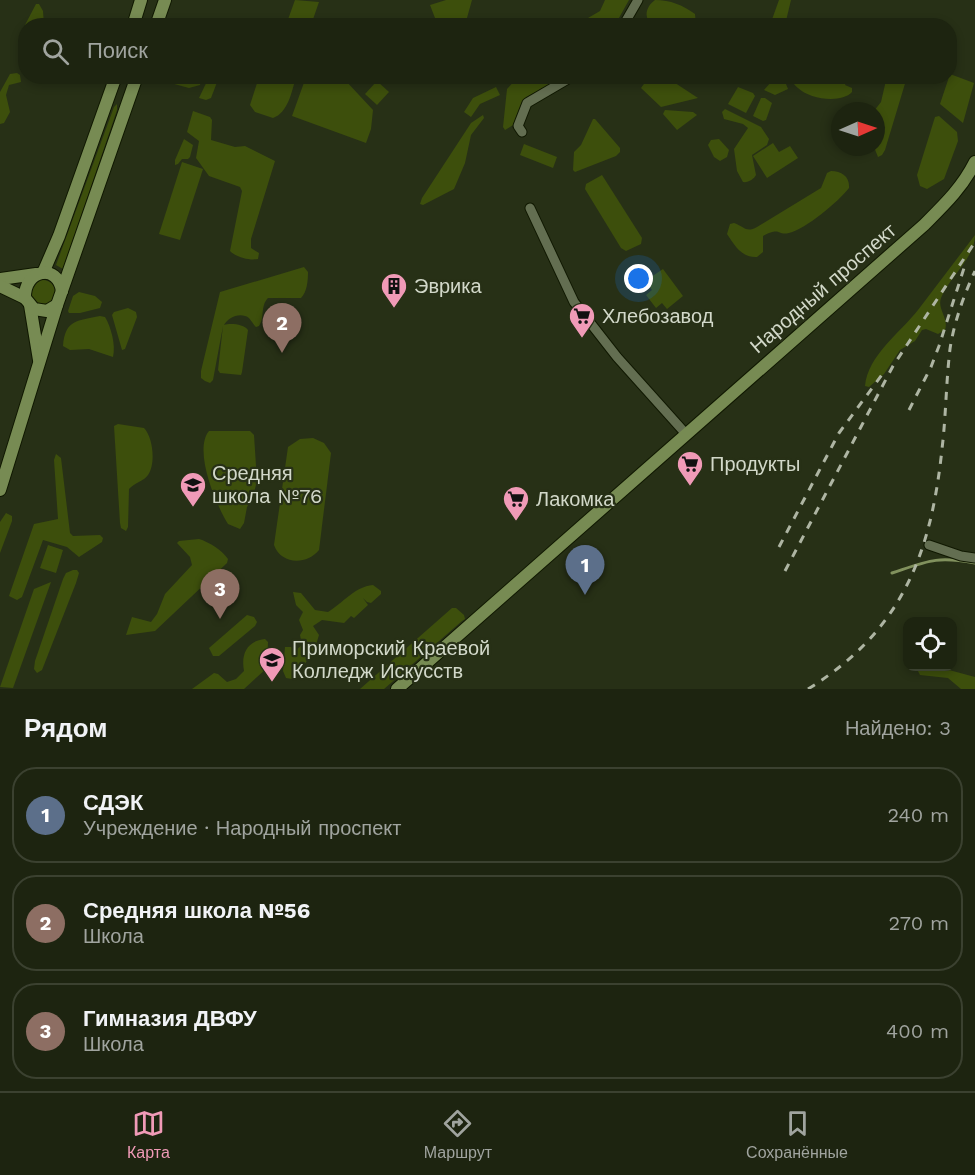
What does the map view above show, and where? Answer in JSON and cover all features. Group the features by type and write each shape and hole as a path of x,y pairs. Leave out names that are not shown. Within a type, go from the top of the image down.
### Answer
{"main road":[{"path":"135,18 141,0"},
{"path":"159,18 165,0"},
{"path":"40,363 27,302 27,283 40,273 59,236 113,84"},
{"path":"115,84 118,93 131,95"},
{"path":"0,490 57,305 135,84"},
{"name":"Народный проспект","path":"397,689 924,225 951,199 975,162"},
{"path":"0,279 40,273 50,274 58,279 62,291"},
{"path":"0,286 27,302 34,309 50,310 57,305"}],"street":[{"path":"628,18 638,0"},
{"path":"522,132 518,126 527,103 559,84"},
{"path":"530,208 574,302 617,357 686,434"},
{"path":"929,545 961,556 975,558"}],"green space":[{"path":"295,0 319,2 313,18 289,18"},
{"path":"446,0 472,0 467,18 435,18 430,5"},
{"path":"605,0 629,0 619,18 588,18 600,11"},
{"path":"655,0 671,2 695,14 695,18 648,18 649,6"},
{"path":"779,0 791,0 787,18 773,18"},
{"path":"36,4 39,4 44,18 29,18"},
{"path":"10,74 18,74 18,83 9,85 6,95 10,112 4,123 0,124 0,92"},
{"path":"957,77 974,83 963,123 940,104 947,84 957,84"},
{"path":"174,84 200,84 189,88"},
{"path":"206,84 216,84 211,98 206,100 199,98"},
{"path":"257,84 294,84 286,107 273,118 255,112 250,105"},
{"path":"303,84 349,84 373,110 371,129 366,143 292,116"},
{"path":"374,84 380,84 389,92 377,105 365,94"},
{"path":"511,84 551,84 526,97 513,125 505,130 503,127 507,89"},
{"path":"644,84 677,84 698,98 661,107 641,88"},
{"path":"769,84 786,84 788,89 775,95 764,90"},
{"path":"794,84 845,84 852,88 852,92 840,98 825,99 803,92"},
{"path":"885,84 905,84 885,150 885,102 881,102"},
{"path":"496,87 500,95 480,104 471,117 464,112 473,98"},
{"path":"738,87 755,96 746,113 728,104"},
{"path":"761,98 772,103 766,120 763,121 753,116"},
{"path":"117,104 117,110 63,269 56,265"},
{"path":"725,109 761,127 769,139 767,145 752,155 756,175 747,182 743,182 737,171 734,149 748,128 743,124 724,119 722,112"},
{"path":"665,110 693,112 697,115 677,130 663,114"},
{"path":"193,111 210,117 212,120 211,140 235,147 245,146 275,161 251,239 251,248 259,253 258,259 243,258 230,251 242,191 240,187 209,176 196,158 199,141 187,132"},
{"path":"483,115 484,118 471,135 465,163 454,189 423,205 420,204 471,123"},
{"path":"939,116 957,132 958,141 944,179 927,189 920,186 917,175 935,117"},
{"path":"593,119 620,148 620,152 616,156 575,172 573,170 574,152 581,145"},
{"path":"184,139 193,145 190,157 182,159 175,165 175,160"},
{"path":"719,139 729,150 727,157 720,161 714,157 708,145 711,140"},
{"path":"773,143 779,152 790,146 798,158 767,178 753,156"},
{"path":"524,144 557,157 553,168 520,155"},
{"path":"182,162 203,169 180,240 159,234"},
{"path":"831,171 844,175 849,188 813,221 789,233 776,231 763,236 763,252 757,257 747,256 736,247 727,234 730,224 734,223 748,229 757,227 821,188 827,173"},
{"path":"602,175 642,238 641,244 626,251 621,248 585,189 586,184"},
{"path":"975,235 967,259 941,298 940,306 945,321 945,330 938,334 926,329 922,330 915,341 900,350 884,374 869,387 865,386 867,375 878,354 918,310"},
{"path":"304,267 308,272 308,279 306,290 301,298 268,298 259,326 256,327 242,315 233,317 224,325 237,324 248,330 241,375 220,373 218,370 223,326 213,380 210,383 201,378 220,292"},
{"path":"663,269 683,296 667,309 662,303 656,308 646,295 652,290 645,281"},
{"path":"43,280 52,283 55,292 52,301 43,304 34,301 31,292 34,283"},
{"path":"79,292 95,296 102,302 100,308 69,313 73,296"},
{"path":"128,308 136,312 137,317 125,349 122,350 112,315 114,312"},
{"path":"105,317 111,331 113,357 89,349 70,350 63,346 64,337 70,326 79,321"},
{"path":"118,424 144,428 150,438 152,451 152,464 148,475 129,489 126,531 121,528 120,523 114,426"},
{"path":"209,431 250,431 254,435 257,481 240,529 228,524 212,491 204,451"},
{"path":"313,438 324,443 331,453 319,550 308,558 295,561 282,556 274,545 288,447 300,439"},
{"path":"56,454 61,458 70,533 73,536 100,535 103,538 102,542 79,557 67,547 43,540 22,597 17,600 9,596 34,524 58,519 54,460"},
{"path":"6,513 12,516 12,521 0,553 0,522"},
{"path":"199,539 222,552 228,559 227,563 155,631 126,635 132,617 151,622 165,594 192,565 190,557 177,543"},
{"path":"48,545 63,550 56,573 40,568"},
{"path":"73,570 79,573 76,583 42,670 37,673 34,669 35,661 63,579 66,573"},
{"path":"51,582 13,688 0,687 34,589"},
{"path":"373,585 381,591 381,594 371,603 363,598 368,605 354,618 351,616 344,623 322,620 313,626 319,635 312,653 292,679 286,678 283,671 285,647 296,650 302,645 300,635 303,630 299,620 303,612 296,605 293,592 301,593 315,610 328,612 354,592"},
{"path":"452,608 456,608 465,619 384,689 360,689"},
{"path":"247,615 254,617 257,622 255,626 219,656 213,656 209,648"},
{"path":"265,639 268,642 267,668 244,689 192,689 214,673 227,682 236,679 244,671 243,660 246,650 253,643"},
{"path":"918,671 953,671 975,677 975,689 961,689 948,678 920,675"}],"waterway":[{"path":"892,573 932,561 951,560 975,563"}],"railway":[{"path":"785,571 893,366 975,242"},
{"path":"909,410 931,367 965,265"},
{"path":"808,689 840,666 867,642 889,615 906,587 920,556 930,523 937,487 952,339 960,309 975,271"},
{"path":"779,547 839,433 884,372"}],"place":[{"name":"Эврика","path":"394,309"},
{"name":"Хлебозавод","path":"582,339"},
{"name":"Средняя школа №56","path":"282,353"},
{"name":"Продукты","path":"690,487"},
{"name":"Средняя школа №76","path":"193,508"},
{"name":"Лакомка","path":"516,522"},
{"name":"СДЭК","path":"585,595"},
{"name":"Гимназия ДВФУ","path":"220,619"},
{"name":"Приморский Краевой Колледж Искусств","path":"272,683"}]}
